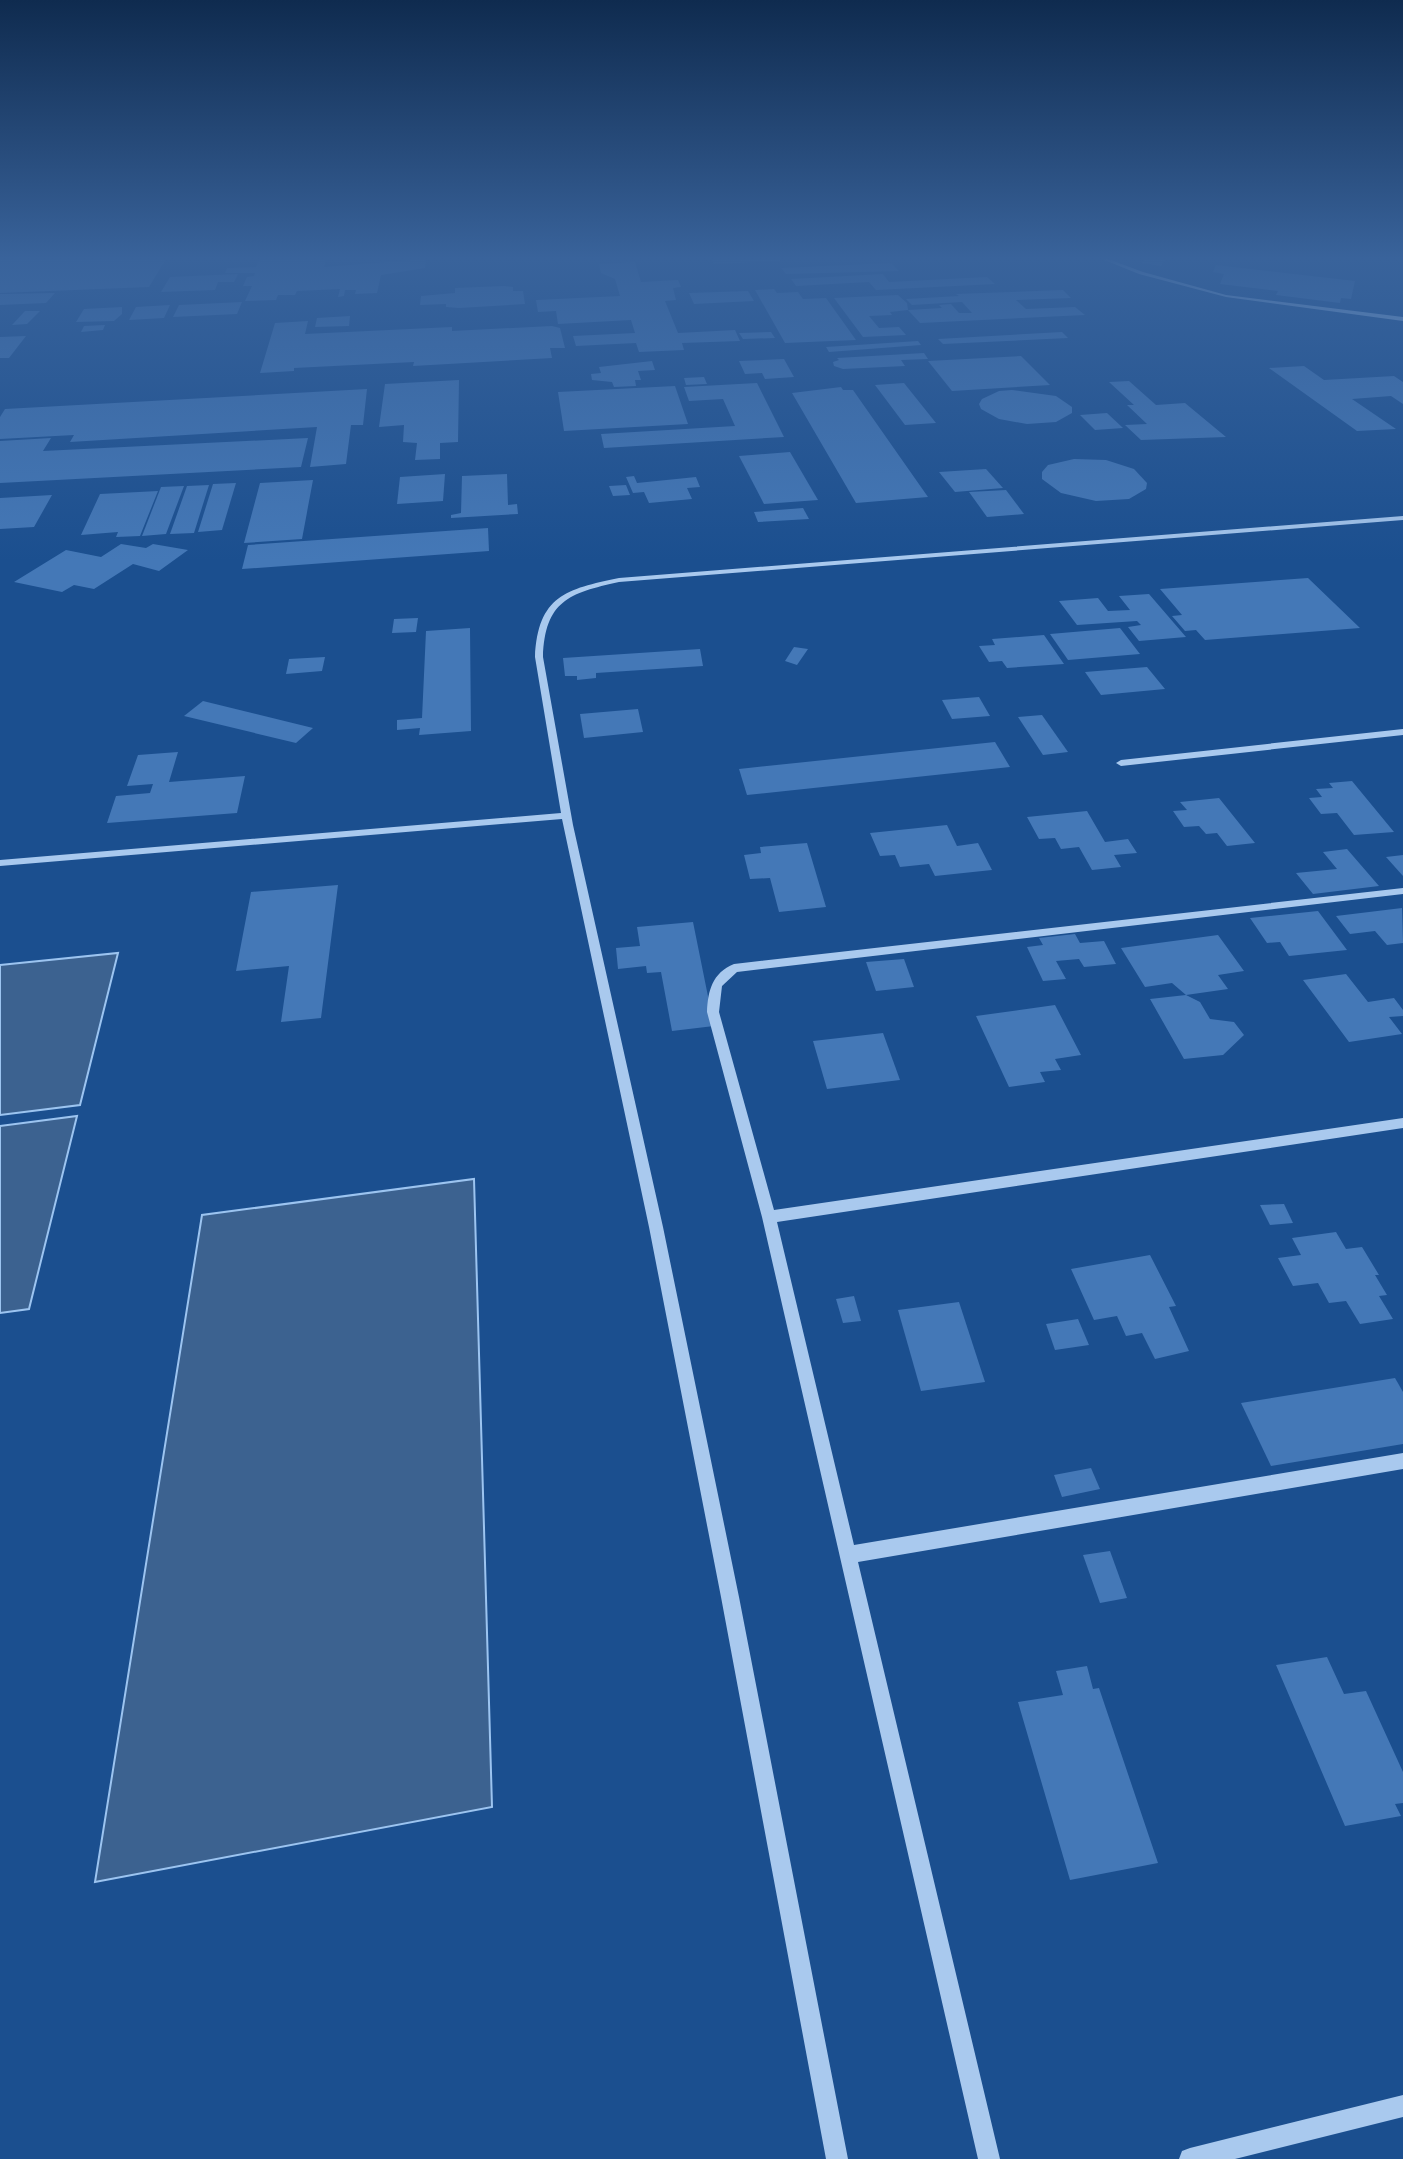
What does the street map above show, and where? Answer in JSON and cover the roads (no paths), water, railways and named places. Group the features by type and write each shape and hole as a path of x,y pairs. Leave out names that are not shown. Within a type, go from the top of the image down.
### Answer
{"street":[{"path":"837,2159 656,1227 567,816 538,634 546,614 557,602 594,585 680,574 1403,518"},
{"path":"1121,763 1403,732"},
{"path":"0,863 567,816"},
{"path":"989,2159 769,1217 713,1012 714,989 719,978 734,968 1403,891"},
{"path":"769,1217 1403,1123"},
{"path":"847,1555 1403,1461"},
{"path":"1190,2159 1403,2106"}],"water":[{"path":"118,953 80,1105 0,1115 0,965"},
{"path":"77,1116 29,1309 0,1313 0,1126"},
{"path":"474,1179 492,1807 95,1882 202,1215"}]}
